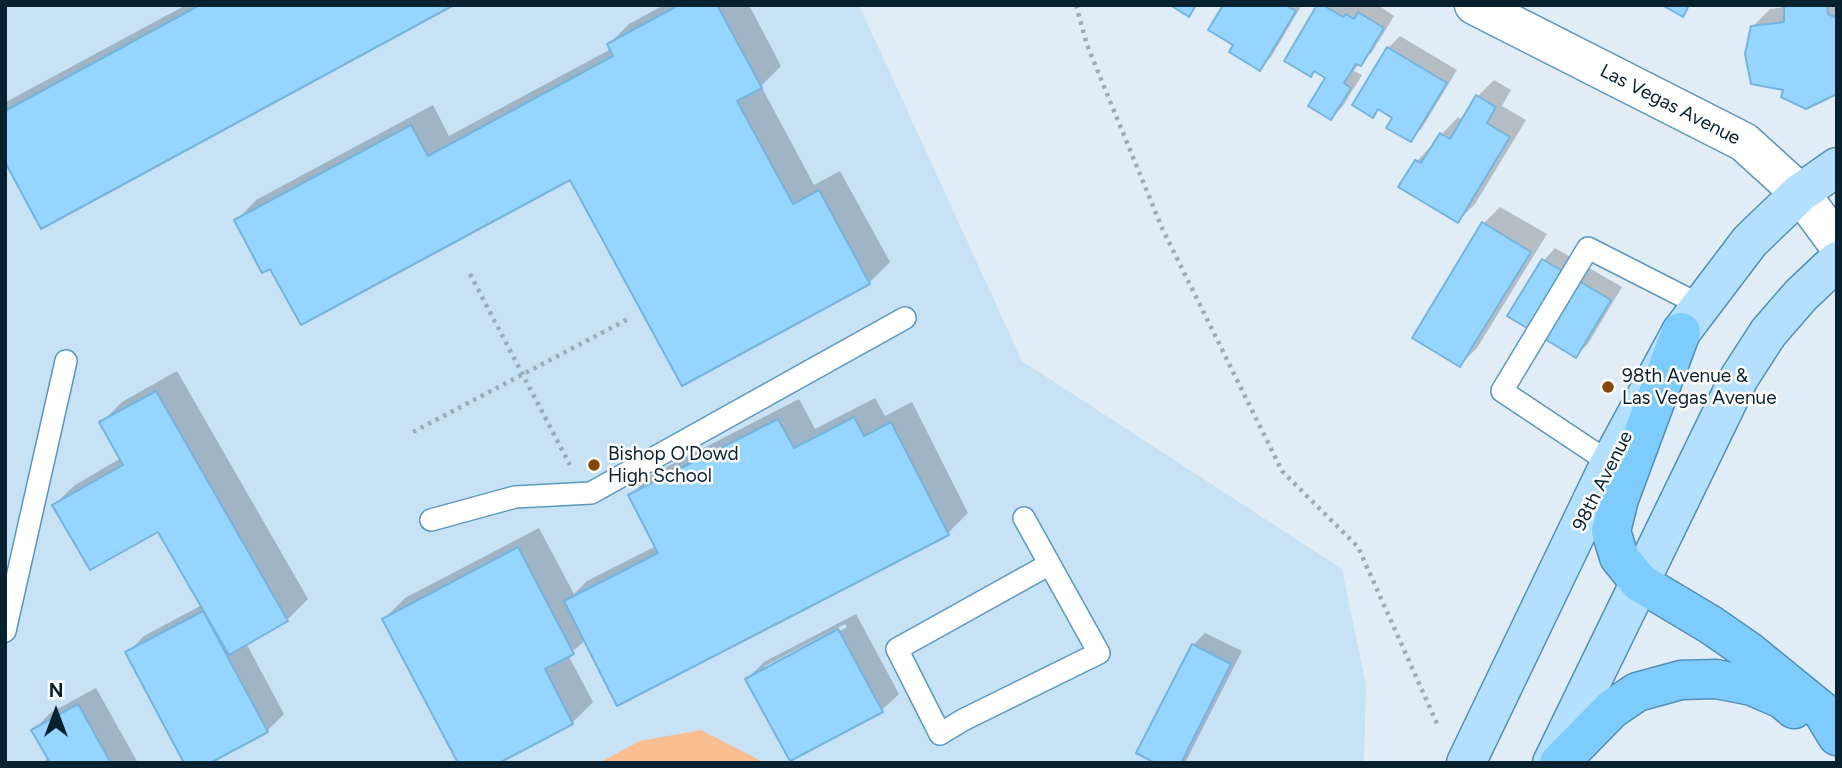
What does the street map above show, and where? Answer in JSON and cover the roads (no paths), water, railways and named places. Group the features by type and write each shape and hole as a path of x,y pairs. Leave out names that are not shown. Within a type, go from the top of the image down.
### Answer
{"highway":[{"path":"1691,318 1619,499 1611,531 1619,557 1639,582 1747,650 1822,711 1837,736"},
{"path":"1559,763 1612,709 1637,692 1681,680 1716,679 1752,687 1782,699 1837,746"}],"main road":[{"name":"98th Avenue","path":"1466,763 1610,463 1691,318 1750,242 1800,193 1837,167"},
{"path":"1552,763 1739,378 1769,333 1801,295 1837,261"}],"street":[{"name":"Las Vegas Avenue","path":"1474,5 1744,142 1800,193 1837,243"}],"lane":[{"path":"1610,463 1502,391 1587,248 1691,318"},
{"path":"431,520 515,497 592,494 905,318"},
{"path":"5,631 66,361"},
{"path":"1024,518 1099,653 940,734 897,649 1048,565"}],"place":[{"name":"98th Avenue & Las Vegas Avenue","path":"1608,387"},
{"name":"Bishop O'Dowd High School","path":"594,465"}]}
